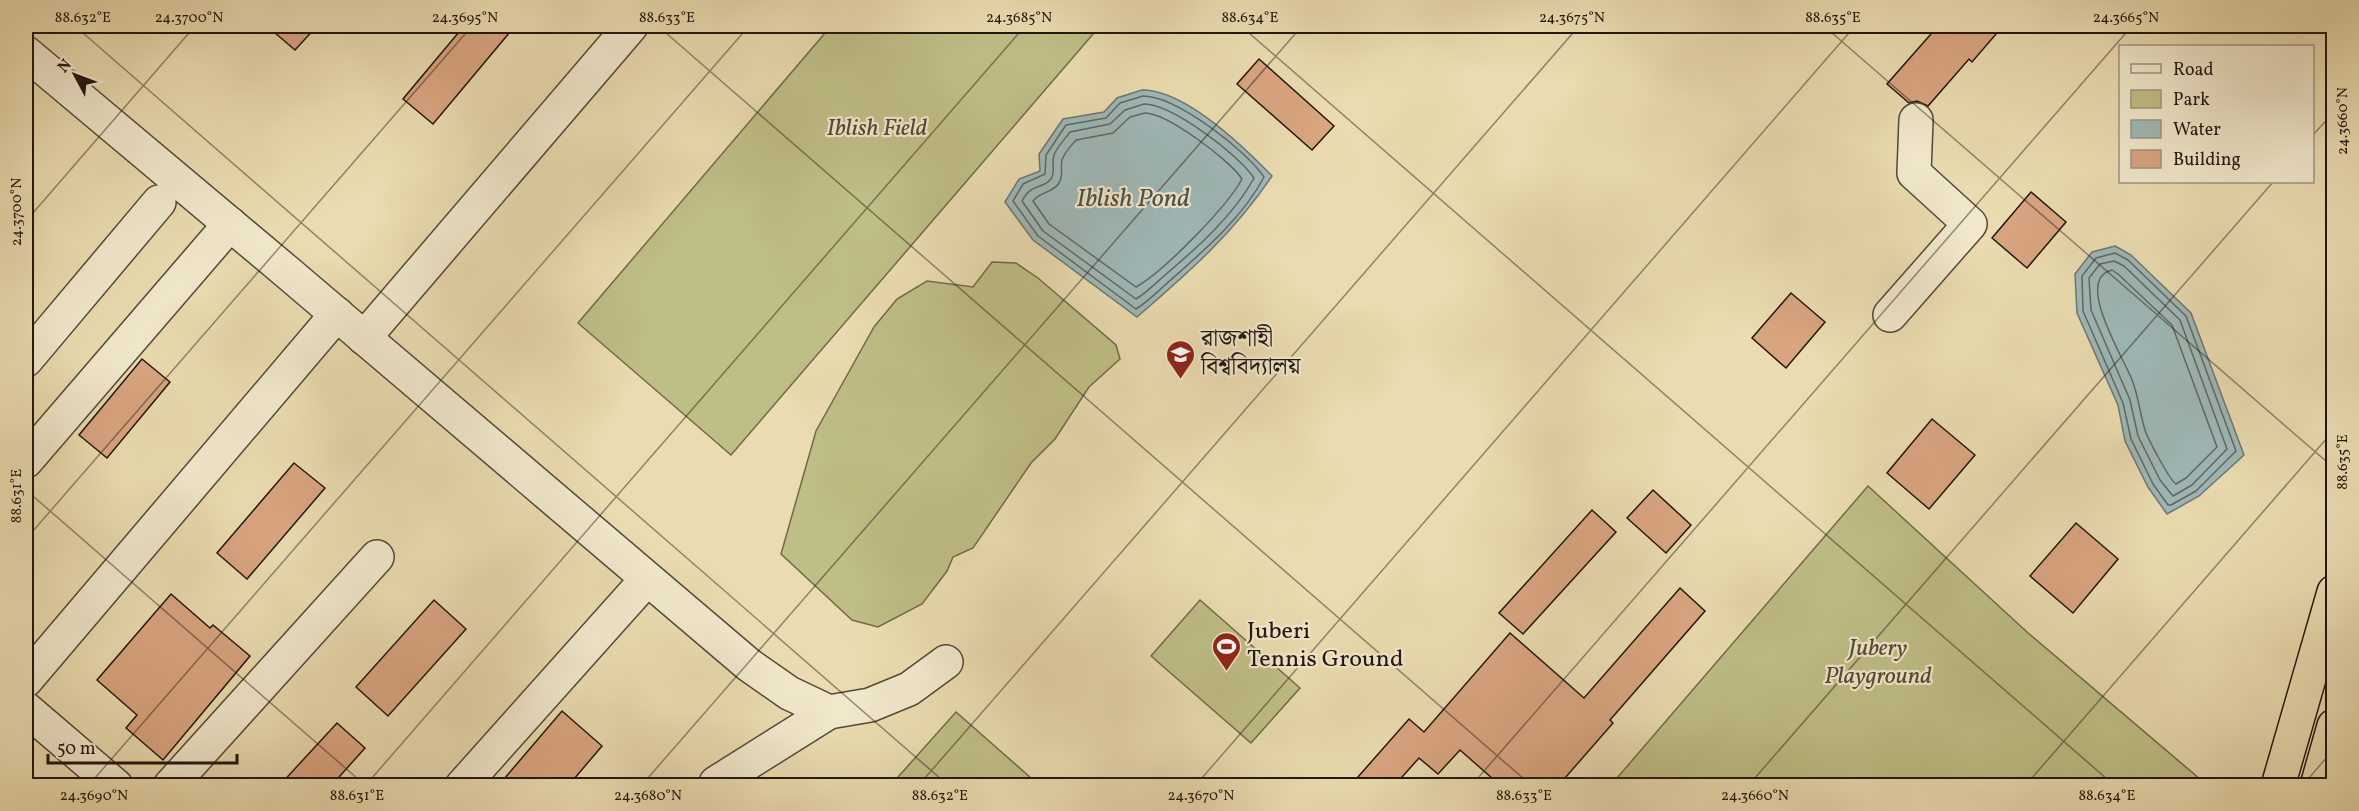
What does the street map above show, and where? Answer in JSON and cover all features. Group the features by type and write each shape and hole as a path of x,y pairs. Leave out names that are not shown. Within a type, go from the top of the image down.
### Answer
{"highway":[{"path":"2278,786 2332,604"},
{"path":"2317,786 2334,726"}],"street":[{"path":"364,338 631,26"},
{"path":"26,52 749,665 789,693 829,712"},
{"path":"1890,315 1970,224 1914,173 1916,120"},
{"path":"26,360 159,202"},
{"path":"26,461 230,224"},
{"path":"26,680 337,314"},
{"path":"170,786 377,557"},
{"path":"462,786 647,579"},
{"path":"718,786 716,783 829,712 870,705 909,689 946,662"},
{"path":"26,709 116,786"}],"green space":[{"name":"Iblish Field","path":"831,26 1100,26 731,455 578,323"},
{"path":"992,262 1016,263 1038,278 1116,345 1120,359 1089,387 1055,439 1031,463 973,548 953,557 947,571 922,604 878,627 852,620 781,554 816,431 874,327 897,299 927,281 973,287"},
{"name":"Jubery Playground","path":"1868,486 2027,632 2207,785 1611,785"},
{"name":"Juberi Tennis Ground","path":"1200,600 1300,688 1251,743 1151,656"},
{"path":"956,712 1039,785 890,786"}],"water":[{"name":"Iblish Pond","path":"1142,90 1159,92 1195,109 1230,136 1272,176 1226,234 1137,317 1033,240 1005,202 1019,179 1040,171 1039,154 1063,119 1104,112 1117,98"},
{"path":"2115,246 2131,255 2191,313 2244,455 2199,496 2167,514 2148,487 2125,441 2118,405 2077,313 2075,274 2092,252"}],"building":[{"path":"267,26 317,26 295,50"},
{"path":"464,26 515,26 433,124 403,99"},
{"path":"1938,26 2003,26 1972,62 1969,59 1928,106 1917,101 1909,103 1887,84"},
{"path":"1259,59 1334,126 1312,150 1237,84"},
{"path":"2031,192 2066,222 2027,268 1992,238"},
{"path":"1791,293 1825,322 1786,368 1752,338"},
{"path":"142,359 170,382 107,458 79,435"},
{"path":"1932,419 1975,455 1929,509 1887,473"},
{"path":"294,463 325,488 247,579 217,553"},
{"path":"1653,490 1691,525 1666,553 1627,518"},
{"path":"1592,510 1616,532 1523,634 1499,613"},
{"path":"2076,523 2118,559 2073,613 2030,576"},
{"path":"1680,588 1705,611 1610,720 1613,723 1558,786 1501,786 1460,750 1438,774 1419,758 1394,786 1350,786 1409,719 1424,732 1510,633 1584,698"},
{"path":"171,594 210,628 213,625 250,656 163,760 126,728 137,715 97,680"},
{"path":"434,600 466,629 388,716 356,687"},
{"path":"562,711 602,746 568,786 498,786"},
{"path":"337,723 365,748 331,786 279,786"}],"place":[{"name":"রাজশাহী বিশ্ববিদ্যালয়","path":"1180,380"},
{"name":"Juberi Tennis Ground","path":"1226,672"}]}
